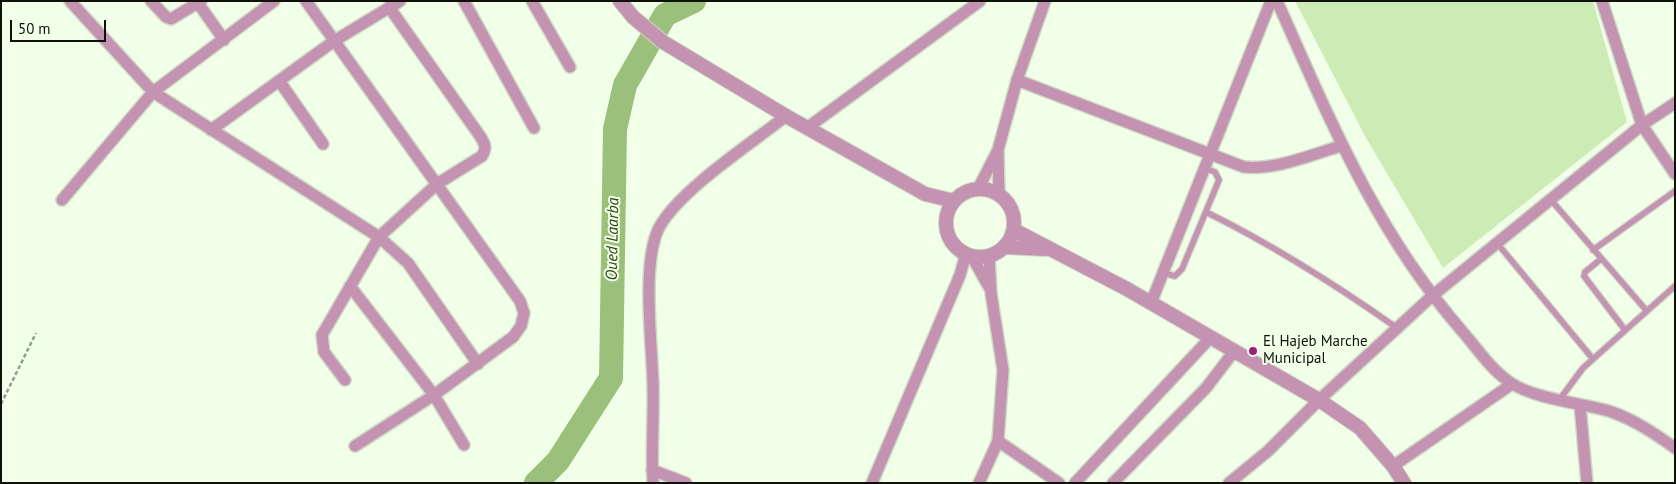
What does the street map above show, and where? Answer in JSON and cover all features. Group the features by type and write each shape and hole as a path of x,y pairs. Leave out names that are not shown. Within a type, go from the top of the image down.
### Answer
{"street":[{"path":"70,1 153,92 378,237 408,263 478,364"},
{"path":"151,1 166,17 171,19 199,2 224,40"},
{"path":"62,200 153,92 274,1"},
{"path":"306,1 520,301 524,313 521,326 513,337 434,395 355,446"},
{"path":"211,130 280,82 334,41 400,1"},
{"path":"464,1 534,128"},
{"path":"532,1 570,67"},
{"path":"620,1 633,17 663,42 786,116 925,194 954,201"},
{"path":"807,128 980,1"},
{"path":"978,189 998,150 1017,80 1045,1"},
{"path":"1151,303 1271,1"},
{"path":"1277,1 1342,146 1376,212 1432,296 1501,375 1522,389 1580,406 1608,411 1629,419 1675,448"},
{"path":"1602,1 1642,125 1675,174"},
{"path":"345,380 324,352 321,341 322,335 378,237 436,184 482,156 486,150 485,144 389,7"},
{"path":"1017,80 1244,167 1257,168 1278,165 1342,146"},
{"path":"280,82 323,144"},
{"path":"1229,483 1268,451 1319,400 1432,296 1642,125 1675,103"},
{"path":"652,483 651,250 659,227 670,211 700,184 786,116"},
{"path":"998,150 999,194"},
{"path":"947,219 954,201 961,195 978,189 999,194 1012,210 1014,230 1004,247 989,256 969,254"},
{"path":"925,194 947,219 951,240 969,254 979,266 991,293"},
{"path":"1014,230 1151,303 1319,400 1360,428 1394,466 1404,483"},
{"path":"1004,247 1049,249"},
{"path":"872,483 969,254"},
{"path":"979,483 998,442 1002,370 991,293 989,256"},
{"path":"350,286 434,395 464,445"},
{"path":"1075,483 1211,337"},
{"path":"1113,483 1206,388 1235,350"},
{"path":"1394,466 1512,384"},
{"path":"1580,406 1588,483"},
{"path":"998,442 1059,483"},
{"path":"652,470 686,483"}],"lane":[{"path":"1162,273 1175,276 1182,269 1206,212 1219,178 1215,172 1204,168"},
{"path":"1593,250 1675,191"},
{"path":"1551,200 1646,310"},
{"path":"1206,212 1254,236 1306,266 1397,328"},
{"path":"1497,243 1593,359"},
{"path":"1600,259 1584,272 1584,276 1625,330"},
{"path":"1560,399 1576,376 1593,359 1675,286"}],"path":[{"path":"1,404 36,333"}],"green space":[{"path":"1295,1 1593,1 1627,122 1443,268 1366,138"}],"waterway":[{"name":"Oued Laarba","path":"536,483 558,461 611,378 615,129 625,85 665,15 694,1"}],"place":[{"name":"El Hajeb Marche Municipal","path":"1253,351"}]}
